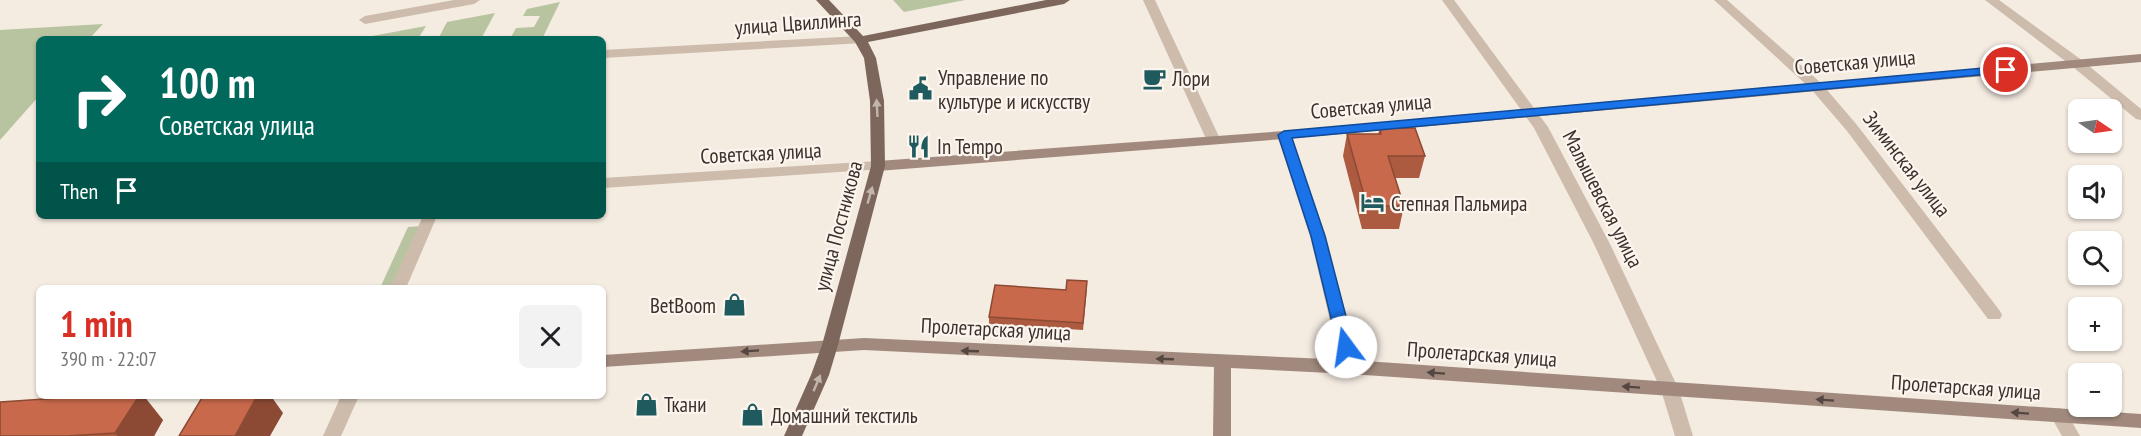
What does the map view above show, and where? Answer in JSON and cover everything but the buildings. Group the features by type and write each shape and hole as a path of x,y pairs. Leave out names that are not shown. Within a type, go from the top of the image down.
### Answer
{"main road":[{"name":"улица Постникова","path":"793,436 820,375 830,345 878,166 875,90 870,58 860,40 822,0"},
{"name":"улица Цвиллинга","path":"860,40 1064,0"}],"street":[{"path":"365,20 474,0"},
{"path":"1149,0 1214,141"},
{"name":"Малышевская улица","path":"1448,0 1532,112 1602,244 1670,390 1684,436"},
{"name":"Зиминская улица","path":"1720,0 1816,86 1852,129 1994,315"},
{"path":"1990,0 2078,64 2141,116"},
{"name":"улица Цвиллинга","path":"606,54 860,40"},
{"name":"Советская улица","path":"606,183 878,166 1214,141 2141,58"},
{"path":"1284,135 1318,236 1350,367"},
{"path":"399,285 429,219"},
{"name":"Пролетарская улица","path":"606,361 864,344 1350,367 2141,421"},
{"path":"1222,436 1223,361"},
{"path":"332,436 349,399"},
{"path":"2059,415 2072,436"}],"green space":[{"path":"893,0 965,0 904,12"},
{"path":"560,2 543,36 512,36 516,28 534,27 540,16 523,16 527,9"},
{"path":"495,13 483,36 440,36 447,22"},
{"path":"103,24 92,36 36,36 36,99 0,140 0,30"},
{"path":"426,26 420,36 372,36"},
{"path":"421,226 394,285 381,285 408,227"}],"place":[{"name":"Лори","path":"1154,78"},
{"name":"Управление по культуре и искусству","path":"920,89"},
{"name":"In Tempo","path":"919,146"},
{"name":"Степная Пальмира","path":"1373,203"},
{"name":"BetBoom","path":"734,305"},
{"name":"Ткани","path":"646,404"},
{"name":"Домашний текстиль","path":"753,415"}],"route":[{"path":"1346,347 1318,236 1284,135 2006,70"}]}
